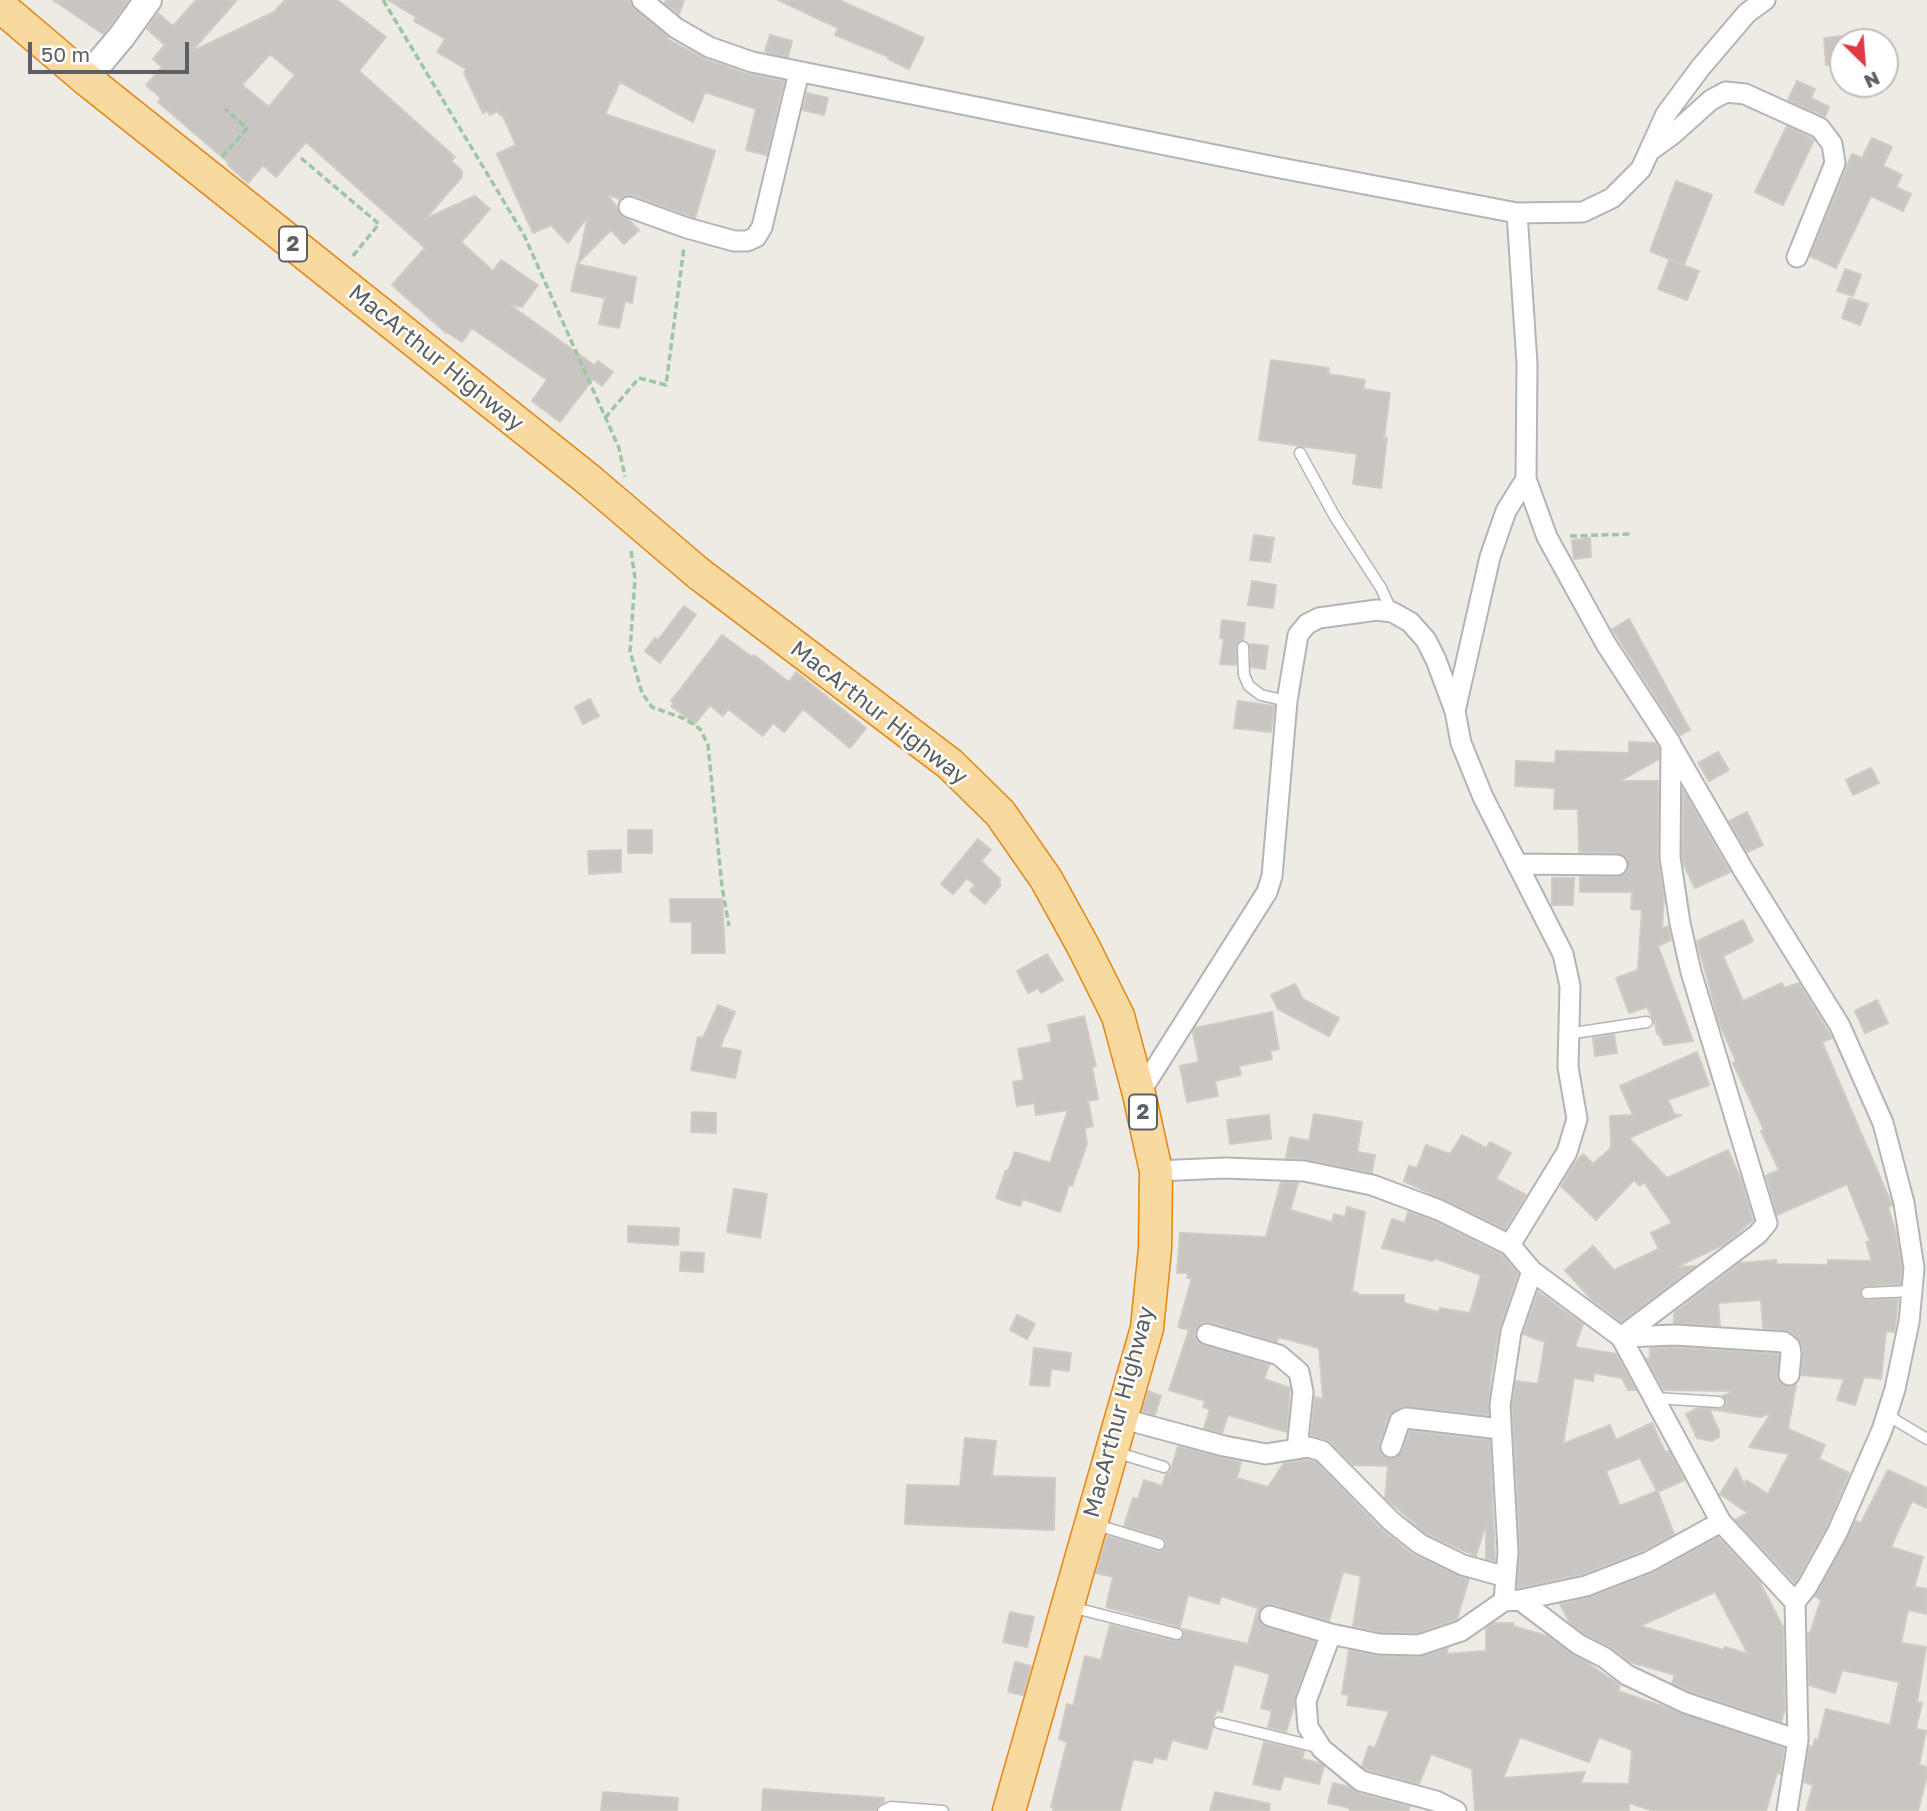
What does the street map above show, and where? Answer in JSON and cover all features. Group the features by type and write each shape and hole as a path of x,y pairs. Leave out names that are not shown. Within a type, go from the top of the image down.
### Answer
{"highway":[{"name":"MacArthur Highway","path":"0,6 86,79 589,480 698,573 950,764 1000,813 1046,879 1118,1016 1156,1171 1155,1249 1147,1328 1009,1811"}],"main road":[{"path":"86,79 148,0"}],"street":[{"path":"642,0 676,28 709,47 752,62 1256,164 1517,213 1583,212 1612,198 1641,169 1666,114 1701,68 1746,13 1765,0"},
{"path":"629,206 687,228 734,241 747,241 756,237 762,227 799,72"},
{"path":"1650,150 1673,134 1711,100 1726,92 1745,93 1821,128 1832,144 1835,163 1797,257"},
{"path":"1517,213 1527,364 1526,479 1547,537 1606,644 1671,744 1744,871 1840,1026 1883,1123 1904,1203 1914,1268 1909,1322 1895,1389 1887,1415 1837,1533 1807,1587 1795,1602 1798,1740 1787,1811"},
{"path":"1455,711 1490,557 1506,511 1526,479"},
{"path":"1139,1094 1267,892 1272,876 1287,701 1298,635 1307,624 1319,618 1377,610 1392,612 1410,622 1426,640 1436,660 1455,711 1461,743 1483,797 1563,954 1570,986 1568,1067 1577,1119 1567,1152 1510,1245"},
{"path":"1621,1337 1758,1234 1767,1223 1691,972 1680,923 1671,856 1671,744"},
{"path":"1517,864 1616,865"},
{"path":"1156,1171 1225,1168 1304,1171 1372,1185 1440,1210 1510,1245 1532,1271 1621,1337 1721,1522 1795,1602"},
{"path":"1532,1271 1511,1332 1503,1375 1501,1429 1508,1552 1506,1577 1512,1601 1578,1644 1605,1658 1627,1675 1686,1703 1798,1740"},
{"path":"1207,1334 1279,1355 1299,1372 1303,1392 1297,1449"},
{"path":"1621,1337 1676,1335 1784,1342 1790,1347 1791,1353 1788,1375"},
{"path":"1120,1418 1224,1446 1266,1454 1308,1447 1322,1451 1391,1521 1420,1544 1463,1565 1506,1577"},
{"path":"1391,1447 1400,1421 1406,1418 1501,1429"},
{"path":"1270,1616 1331,1634 1379,1644 1419,1645 1461,1631 1512,1601 1586,1586 1648,1562 1721,1522"},
{"path":"1331,1634 1306,1701 1308,1727 1322,1749 1361,1782 1436,1801 1457,1811"}],"lane":[{"path":"1300,453 1335,517 1381,588 1392,612"},
{"path":"1243,647 1244,675 1249,686 1261,695 1287,701"},
{"path":"1567,1034 1647,1022"},
{"path":"1867,1293 1912,1292"},
{"path":"1654,1398 1719,1402"},
{"path":"1887,1415 1927,1439"},
{"path":"1111,1450 1164,1467"},
{"path":"1090,1523 1159,1544"},
{"path":"1067,1606 1177,1634"},
{"path":"1219,1723 1322,1749"},
{"path":"883,1811 891,1807 943,1811"}],"path":[{"path":"222,157 247,128 225,109"},
{"path":"301,158 379,224 335,278"},
{"path":"605,418 639,377 666,385 687,228"},
{"path":"1547,537 1633,534"}],"building":[{"path":"53,0 129,0 103,34"},
{"path":"196,0 237,0 191,52 274,12 285,0 337,0 386,37 359,71 455,157 451,161 462,171 462,177 425,219 475,196 490,209 461,242 493,271 501,260 538,285 522,307 510,305 594,365 598,361 613,372 602,386 593,379 560,422 532,401 547,380 472,328 462,342 446,333 392,285 425,248 306,142 276,177 263,165 248,183 228,165 229,163 158,102 161,98 146,85 162,67 153,59 165,45 147,29 158,13 173,26","holes":["270,54 295,75 269,107 242,85"]},
{"path":"388,0 629,0 634,9 668,37 667,39 705,59 748,74 784,81 767,155 746,150 756,109 705,92 693,122 620,82 605,114 715,151 695,218 633,195 620,199 606,194 620,215 639,230 624,244 611,230 578,263 588,216 568,243 551,225 533,233 497,154 516,145 502,114 498,111 490,115 488,111 483,113 464,73 466,69 437,52 445,39 414,21 416,17"},
{"path":"666,0 684,0 679,14 665,3"},
{"path":"778,0 839,0 924,38 909,69 888,59 889,57 835,35 838,28"},
{"path":"770,35 792,41 788,57 765,52"},
{"path":"1829,37 1829,65 1826,65 1824,38"},
{"path":"1797,81 1815,89 1811,98 1829,107 1825,117 1788,100"},
{"path":"807,93 828,98 824,115 803,110"},
{"path":"1787,126 1814,140 1783,205 1755,192"},
{"path":"1872,138 1892,147 1883,166 1902,175 1896,187 1911,194 1903,211 1871,196 1836,268 1810,256 1852,154 1862,158"},
{"path":"1676,181 1712,195 1684,265 1650,251"},
{"path":"1669,260 1699,271 1687,300 1658,289"},
{"path":"577,264 636,277 632,303 625,301 619,328 599,324 605,298 571,291"},
{"path":"1845,269 1861,275 1853,296 1837,291"},
{"path":"1849,298 1868,304 1860,325 1842,318"},
{"path":"1271,360 1329,368 1328,374 1365,380 1363,389 1390,393 1381,488 1353,484 1357,454 1259,440"},
{"path":"1254,535 1274,538 1270,562 1250,560"},
{"path":"1590,538 1591,557 1574,559 1572,540"},
{"path":"1252,581 1276,585 1273,608 1248,605"},
{"path":"684,606 696,615 660,663 645,651 655,638 658,640"},
{"path":"1629,619 1690,730 1680,735 1612,629"},
{"path":"1222,620 1245,623 1243,640 1239,641 1236,647 1236,665 1220,664 1224,639 1220,638"},
{"path":"722,635 789,682 796,672 866,728 850,748 803,709 784,732 773,723 763,736 728,709 723,716 710,705 695,724 671,706 674,703 671,701"},
{"path":"1250,644 1268,646 1265,669 1251,667"},
{"path":"590,699 599,716 583,724 575,707"},
{"path":"1238,701 1274,706 1271,732 1234,728"},
{"path":"1629,742 1656,743 1659,748 1659,759 1620,781 1658,781 1658,857 1664,897 1662,927 1668,927 1671,940 1658,946 1693,1041 1664,1045 1647,1007 1629,1013 1616,978 1638,970 1642,910 1631,909 1632,892 1580,892 1580,877 1622,876 1628,871 1627,858 1617,853 1579,852 1578,809 1554,809 1555,788 1515,786 1516,761 1555,763 1556,751 1629,753"},
{"path":"1718,752 1729,770 1709,781 1698,763"},
{"path":"1871,768 1879,783 1853,795 1846,780"},
{"path":"1683,790 1730,872 1695,888 1682,856"},
{"path":"1747,812 1763,845 1747,852 1729,821"},
{"path":"628,830 652,830 652,853 628,853"},
{"path":"978,839 991,850 981,861 1000,879 1000,886 985,904 970,891 975,885 967,878 953,894 941,884"},
{"path":"621,850 621,872 589,874 588,851"},
{"path":"1552,878 1574,878 1573,905 1552,905"},
{"path":"670,899 722,899 725,953 692,953 692,922 671,922"},
{"path":"1743,920 1753,941 1723,956 1743,1001 1782,983 1784,988 1799,983 1832,1038 1822,1042 1892,1205 1888,1207 1902,1268 1900,1284 1866,1286 1860,1293 1861,1298 1867,1300 1898,1299 1895,1328 1894,1332 1886,1331 1881,1379 1864,1377 1855,1405 1837,1400 1844,1379 1801,1375 1802,1344 1791,1332 1763,1328 1761,1300 1718,1303 1720,1326 1674,1323 1674,1313 1740,1263 1776,1260 1776,1264 1828,1265 1828,1260 1872,1261 1866,1242 1870,1241 1847,1184 1777,1215 1766,1176 1779,1170 1733,1063 1736,1061 1719,1022 1697,941"},
{"path":"1047,954 1063,980 1041,993 1038,988 1028,993 1017,971"},
{"path":"1295,984 1303,999 1339,1018 1329,1036 1278,1009 1271,995"},
{"path":"1877,1000 1888,1023 1865,1033 1855,1011"},
{"path":"718,1005 735,1012 720,1047 741,1051 735,1078 691,1070 698,1037 703,1038"},
{"path":"1272,1012 1279,1049 1270,1051 1272,1059 1239,1066 1241,1075 1215,1081 1218,1096 1187,1102 1180,1066 1199,1062 1193,1032 1195,1028"},
{"path":"1084,1016 1096,1066 1092,1067 1098,1099 1088,1101 1093,1126 1085,1128 1087,1144 1060,1212 1023,1199 1020,1206 996,1198 1015,1152 1050,1163 1068,1110 1036,1115 1034,1103 1017,1106 1013,1082 1024,1080 1018,1049 1052,1042 1048,1025"},
{"path":"1614,1034 1617,1053 1595,1056 1593,1038"},
{"path":"1697,1052 1709,1085 1668,1100 1674,1114 1681,1115 1629,1138 1667,1178 1728,1150 1741,1180 1753,1220 1725,1244 1676,1267 1696,1266 1621,1322 1591,1299 1565,1270 1593,1246 1614,1270 1659,1249 1651,1233 1672,1223 1644,1182 1640,1186 1634,1180 1596,1220 1561,1186 1583,1154 1593,1164 1611,1148 1610,1116 1633,1115 1620,1086"},
{"path":"692,1112 716,1113 716,1133 691,1132"},
{"path":"1314,1114 1362,1122 1357,1152 1375,1155 1372,1173 1306,1159 1286,1158 1290,1137 1309,1141"},
{"path":"1269,1115 1271,1139 1230,1144 1227,1120"},
{"path":"1462,1135 1486,1148 1490,1142 1511,1153 1496,1179 1526,1195 1505,1229 1404,1181 1409,1166 1417,1168 1426,1145 1450,1154"},
{"path":"1281,1182 1298,1183 1290,1210 1332,1222 1334,1214 1345,1217 1347,1207 1365,1212 1352,1291 1358,1295 1404,1295 1404,1303 1439,1312 1440,1308 1470,1313 1481,1275 1434,1258 1433,1261 1382,1248 1392,1219 1405,1223 1408,1212 1434,1221 1502,1255 1518,1273 1499,1330 1488,1415 1401,1407 1389,1416 1379,1444 1382,1455 1393,1459 1402,1452 1410,1431 1490,1440 1495,1561 1486,1559 1486,1523 1476,1556 1427,1534 1385,1498 1388,1466 1353,1465 1330,1442 1311,1435 1315,1397 1323,1399 1319,1348 1278,1337 1277,1342 1210,1322 1203,1322 1196,1330 1195,1336 1199,1343 1269,1365 1264,1379 1290,1388 1287,1432 1228,1415 1222,1433 1204,1428 1210,1409 1203,1407 1205,1401 1169,1390 1189,1330 1178,1327 1192,1278 1187,1278 1188,1273 1177,1273 1180,1233 1266,1237"},
{"path":"734,1189 767,1194 760,1238 727,1232"},
{"path":"628,1226 679,1228 678,1245 628,1242"},
{"path":"681,1252 704,1253 703,1272 680,1271"},
{"path":"1538,1292 1583,1324 1575,1347 1616,1354 1636,1390 1628,1390 1622,1378 1594,1373 1593,1381 1574,1378 1563,1444 1610,1425 1616,1440 1652,1423 1665,1452 1669,1451 1684,1480 1658,1492 1674,1534 1643,1551 1582,1574 1517,1588 1520,1552 1512,1406 1516,1381 1538,1384 1545,1342 1523,1334","holes":["1640,1458 1657,1491 1620,1506 1606,1471"]},
{"path":"1017,1315 1035,1324 1027,1339 1010,1330"},
{"path":"1676,1347 1779,1354 1778,1381 1787,1387 1796,1385 1788,1429 1825,1445 1819,1459 1849,1473 1826,1528 1795,1583 1735,1520 1748,1513 1720,1494 1736,1468 1745,1486 1746,1480 1768,1494 1789,1454 1749,1447 1771,1413 1760,1417 1709,1409 1719,1437 1712,1441 1697,1438 1686,1414 1698,1408 1722,1409 1726,1403 1723,1396 1734,1391 1664,1390 1646,1358 1650,1359 1650,1348"},
{"path":"1034,1348 1071,1353 1069,1371 1051,1369 1049,1386 1030,1385"},
{"path":"1148,1391 1161,1396 1155,1415 1142,1411"},
{"path":"965,1438 996,1441 992,1476 1055,1478 1054,1530 905,1524 907,1485 960,1486"},
{"path":"1178,1446 1241,1462 1237,1478 1268,1487 1284,1463 1307,1460 1316,1462 1382,1530 1412,1554 1469,1579 1457,1619 1417,1633 1380,1632 1353,1626 1361,1576 1343,1572 1329,1621 1266,1604 1258,1613 1262,1625 1315,1642 1295,1697 1286,1732 1268,1727 1272,1711 1261,1708 1270,1674 1234,1664 1222,1712 1217,1710 1212,1721 1207,1749 1172,1740 1166,1760 1154,1757 1152,1763 1133,1759 1120,1811 1053,1811 1054,1808 1051,1807 1067,1742 1059,1739 1067,1704 1073,1706 1085,1656 1101,1660 1110,1625 1175,1641 1180,1641 1184,1636 1182,1629 1248,1644 1258,1608 1221,1596 1219,1604 1188,1595 1180,1627 1106,1607 1113,1577 1096,1573 1107,1536 1157,1551 1166,1547 1162,1537 1124,1526 1133,1498 1138,1499 1144,1480 1162,1486 1166,1474 1170,1473"},
{"path":"1888,1470 1927,1488 1927,1508 1912,1501 1891,1547 1923,1557 1914,1587 1927,1589 1927,1614 1908,1610 1901,1643 1926,1647 1917,1702 1922,1703 1916,1729 1926,1731 1919,1765 1927,1767 1927,1775 1918,1811 1806,1811 1813,1785 1804,1782 1809,1746 1813,1747 1815,1739 1818,1740 1826,1709 1890,1725 1899,1682 1842,1670 1835,1693 1809,1685 1808,1633 1821,1600 1815,1596 1856,1521 1861,1523"},
{"path":"1718,1537 1759,1581 1783,1627 1785,1709 1781,1722 1691,1692 1672,1683 1675,1675 1630,1662 1570,1623 1560,1604 1590,1597 1652,1573","holes":["1715,1592 1748,1654 1725,1647 1724,1650 1640,1626"]},
{"path":"1010,1612 1034,1617 1027,1647 1003,1642"},
{"path":"1494,1623 1513,1623 1513,1626 1547,1636 1620,1685 1618,1691 1784,1748 1780,1774 1777,1773 1766,1811 1654,1811 1629,1803 1629,1811 1475,1811 1472,1769 1431,1754 1419,1784 1367,1770 1362,1766 1369,1746 1375,1748 1389,1711 1347,1705 1349,1695 1342,1694 1349,1650 1378,1656 1419,1657 1448,1648 1446,1654 1486,1651 1486,1628","holes":["1520,1737 1589,1762 1599,1737 1632,1750 1629,1784 1581,1783 1585,1772 1503,1778"]},
{"path":"1015,1662 1031,1666 1023,1695 1008,1692"},
{"path":"1264,1742 1304,1751 1302,1759 1324,1766 1319,1784 1284,1776 1280,1790 1253,1784"},
{"path":"1333,1783 1349,1787 1358,1793 1410,1807 1408,1811 1350,1811 1350,1808 1328,1803"},
{"path":"763,1789 884,1798 884,1802 877,1806 876,1811 762,1811"},
{"path":"603,1792 678,1798 677,1811 601,1811"},
{"path":"1215,1792 1270,1804 1269,1811 1210,1811"}]}
